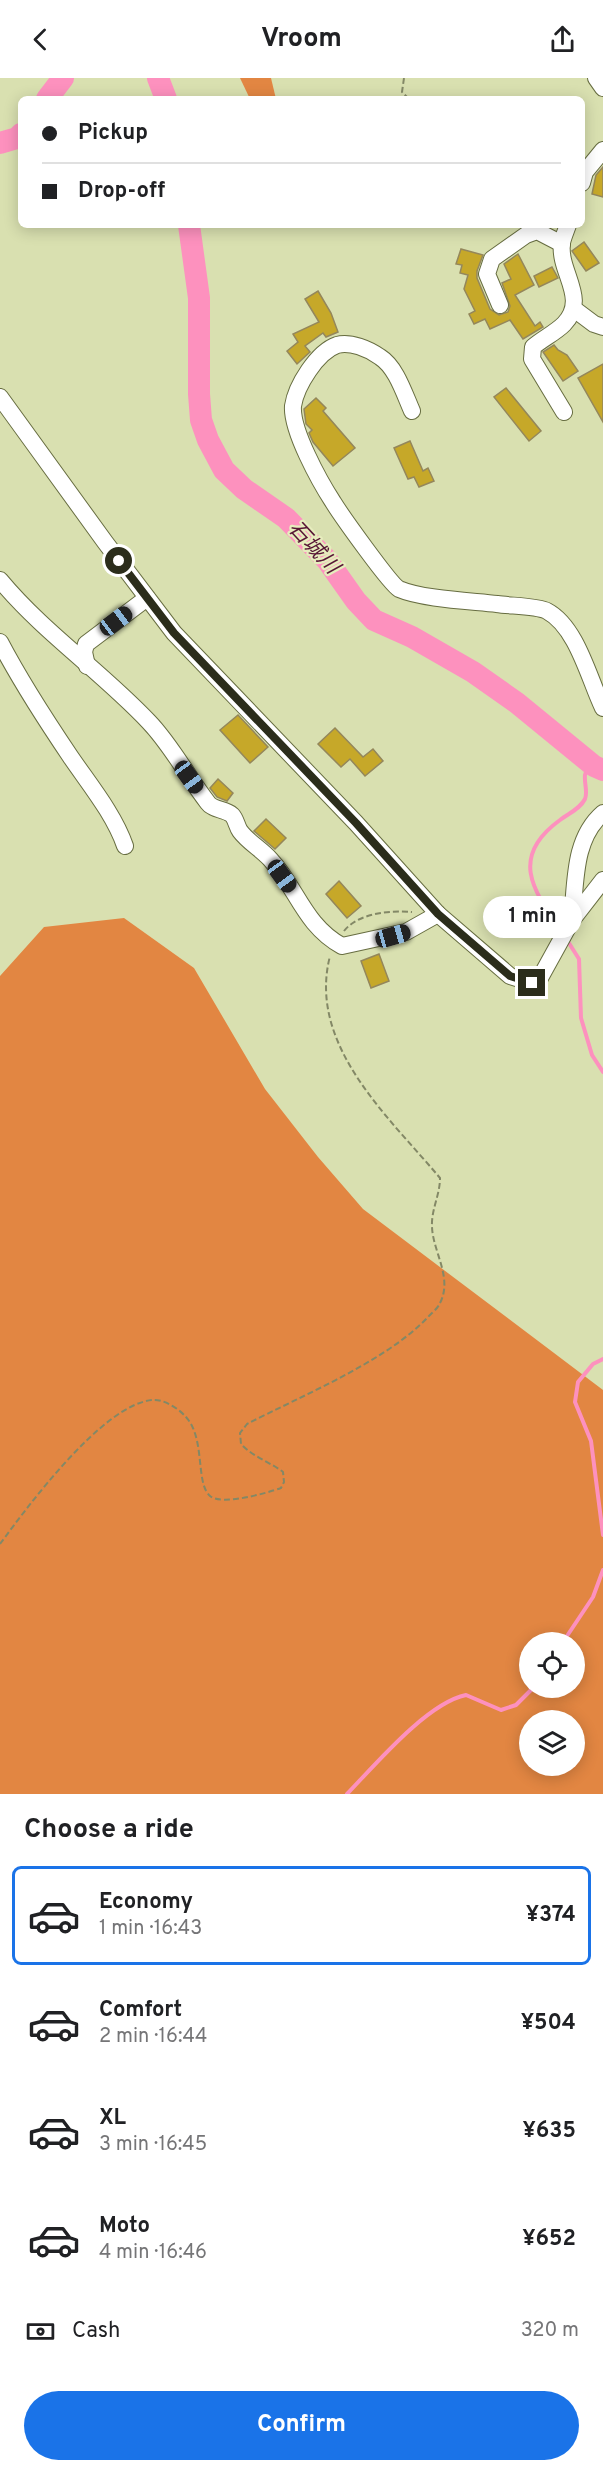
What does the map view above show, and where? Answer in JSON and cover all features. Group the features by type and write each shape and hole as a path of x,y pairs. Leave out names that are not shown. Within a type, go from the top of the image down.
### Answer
{"street":[{"path":"596,78 603,88"},
{"path":"585,172 603,150"},
{"path":"564,412 532,359 533,347 564,325 574,309 574,290 564,264 562,244 567,228"},
{"path":"500,305 487,274 492,259 526,235 537,231 562,244"},
{"path":"574,309 594,324 603,327"},
{"path":"412,411 398,379 381,357 356,345 337,345 316,361 300,383 293,408 300,438 314,471 334,504 397,588 420,594 546,610 567,630 586,666 603,708"},
{"path":"0,397 174,633 356,823 438,914 510,976 532,983 540,978 572,920 603,880"},
{"path":"0,580 31,614 87,666 126,698 155,729 167,742 210,806 231,815 240,832 270,860 294,892 301,908 335,942 342,946 393,936 406,932 438,914"},
{"path":"87,666 84,652 86,644 147,598"},
{"path":"0,642 34,703 95,792 122,836 125,846"},
{"path":"572,920 578,860 586,832 603,813"}],"path":[{"path":"404,78 402,92 406,96"},
{"path":"0,1544 55,1475 87,1440 112,1419 134,1405 155,1400 172,1406 185,1415 193,1426 202,1468 202,1484 209,1496 216,1500 260,1496 281,1488 284,1482 283,1473 272,1464 249,1452 241,1444 240,1433 247,1424 383,1353 418,1327 440,1303 444,1272 432,1227 433,1210 440,1190 440,1178 373,1099 344,1056 330,1019 327,994 329,960 335,942 348,927 359,920 394,911 438,914"}],"shaded area":[{"path":"240,78 271,78 275,96 249,96"},
{"path":"124,918 194,968 265,1089 318,1157 363,1209 603,1390 603,1794 0,1794 0,976 44,927"}],"building":[{"path":"603,167 603,197 592,194 596,175"},
{"path":"584,242 599,263 586,271 572,251"},
{"path":"461,249 483,255 477,278 490,309 499,315 508,312 510,306 502,283 511,279 504,264 518,254 534,285 515,295 535,326 540,322 543,327 523,339 510,320 490,329 485,319 474,324 469,314 475,311 464,289 468,275 460,273 462,265 456,264"},
{"path":"552,267 558,278 539,287 534,276"},
{"path":"318,291 331,313 338,332 326,337 323,333 305,346 310,352 297,364 287,351 298,342 293,334 319,322 305,299"},
{"path":"554,345 567,355 578,371 563,381 543,352"},
{"path":"603,364 603,422 578,378"},
{"path":"506,388 541,431 529,441 494,397"},
{"path":"316,398 326,408 323,411 355,448 333,466 313,442 309,433 312,430 306,424 304,409"},
{"path":"410,441 423,471 428,468 434,481 419,487 414,477 408,479 394,448"},
{"path":"238,715 268,747 250,763 220,730"},
{"path":"335,728 363,757 373,749 383,761 365,776 350,759 341,767 318,744"},
{"path":"218,779 233,793 227,801 217,797 210,788"},
{"path":"266,819 286,838 275,849 254,831"},
{"path":"339,881 361,906 347,918 326,894"},
{"path":"379,954 389,981 371,988 361,961"}],"waterway":[{"name":"石城川","path":"49,96 63,78"},
{"name":"石城川","path":"158,78 165,96"},
{"name":"石城川","path":"0,143 18,137"},
{"name":"石城川","path":"189,228 199,298 201,420 208,440 224,470 244,489 286,518 327,560 356,601 374,620 412,637 473,672 517,703 594,766 603,770"},
{"path":"561,931 535,888 531,874 531,861 535,847 544,834 585,799 585,775 590,762"},
{"path":"567,940 579,959 581,1018 592,1055 603,1072"},
{"path":"603,1359 593,1364 578,1382 575,1402 591,1441 603,1535"},
{"path":"570,1632 593,1597 603,1570"},
{"path":"347,1794 402,1737 451,1700 466,1695 501,1710 516,1705 523,1698"}],"route":[{"path":"119,561 174,633 356,823 438,914 510,976 532,983"}]}
